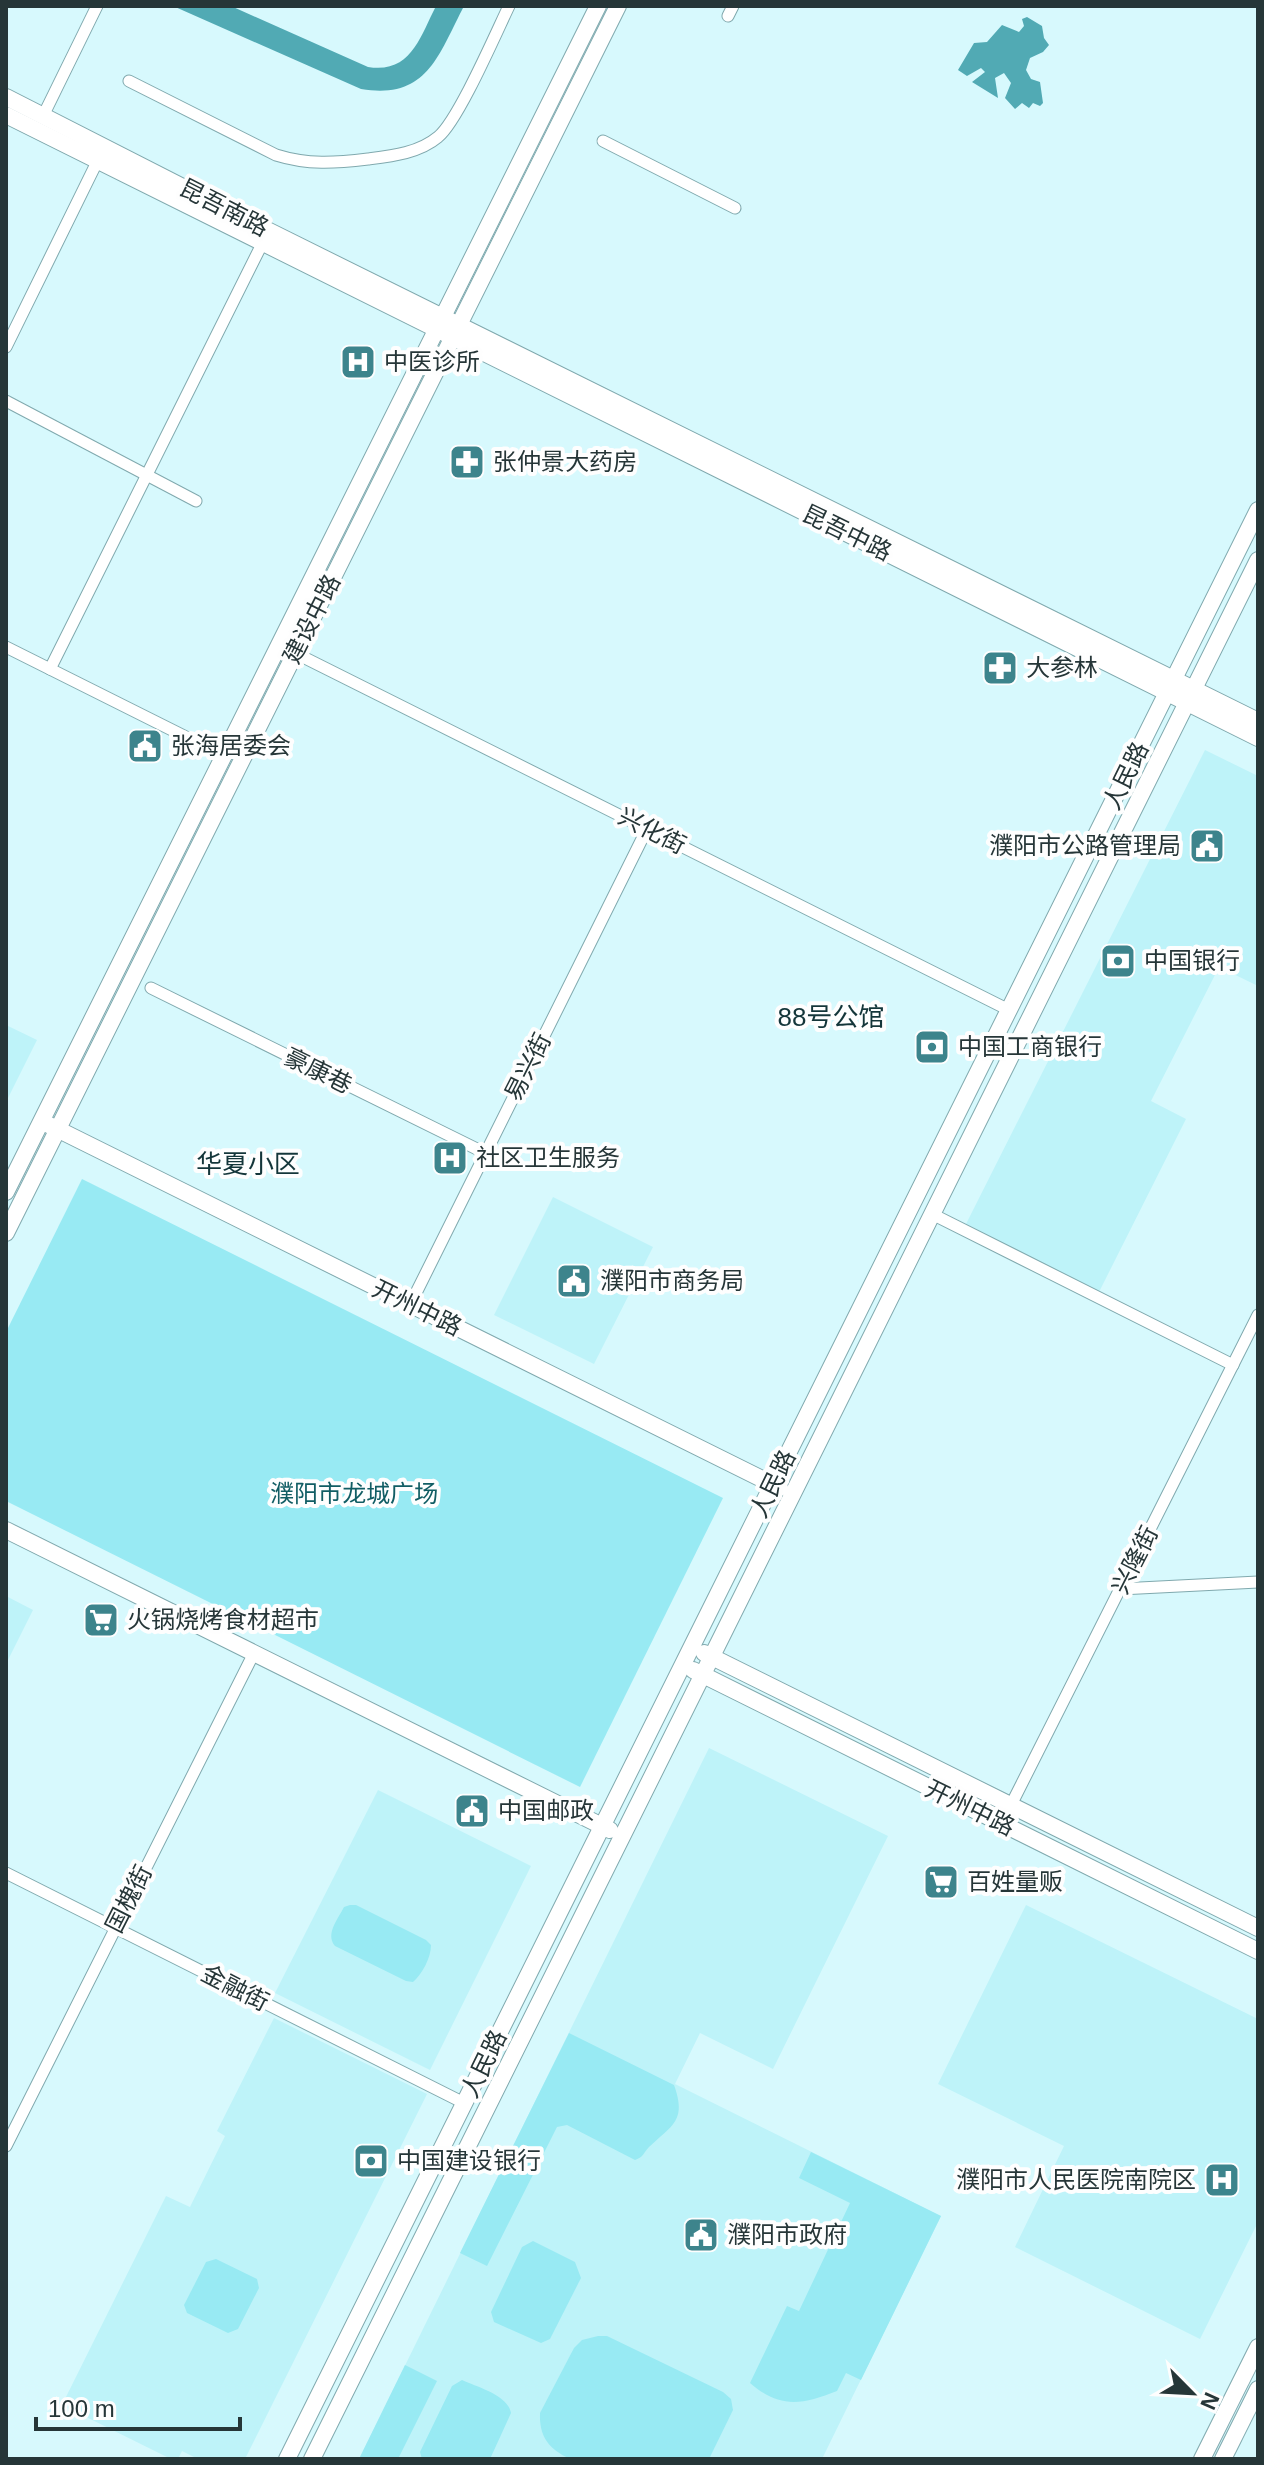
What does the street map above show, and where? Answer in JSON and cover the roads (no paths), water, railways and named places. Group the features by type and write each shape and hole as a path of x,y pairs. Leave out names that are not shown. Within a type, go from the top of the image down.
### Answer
{"street":[{"path":"43,116 97,6"},
{"path":"129,81 276,155 302,163 336,163 414,151 440,136 458,109 509,6"},
{"name":"建设中路","path":"6,1192 598,6"},
{"name":"建设中路","path":"6,1233 618,6"},
{"name":"昆吾南路","path":"6,97 440,322"},
{"name":"昆吾南路","path":"6,115 263,242 440,322"},
{"path":"603,141 735,208"},
{"path":"6,347 98,160"},
{"path":"50,669 263,242"},
{"name":"昆吾中路","path":"440,322 1171,686 1258,738"},
{"path":"6,401 196,501"},
{"name":"人民路","path":"287,2459 1258,510"},
{"name":"人民路","path":"312,2459 1258,560"},
{"path":"7,651 50,669 224,756"},
{"name":"兴化街","path":"295,653 1009,1010"},
{"name":"昆吾中路","path":"1190,696 1258,721"},
{"name":"易兴街","path":"410,1305 647,829"},
{"name":"豪康巷","path":"151,988 485,1153"},
{"name":"开州中路","path":"41,1121 792,1495"},
{"path":"932,1214 1233,1365"},
{"name":"兴隆街","path":"1011,1805 1258,1315"},
{"path":"6,1530 622,1836"},
{"path":"1120,1589 1258,1582"},
{"name":"开州中路","path":"692,1647 1258,1928"},
{"name":"国槐街","path":"6,2146 254,1653"},
{"name":"开州中路","path":"683,1665 1258,1951"},
{"name":"金融街","path":"6,1873 464,2103"},
{"path":"1202,2459 1258,2347"},
{"path":"1223,2459 1258,2389"}],"place":[{"name":"中医诊所","path":"358,362"},
{"name":"张仲景大药房","path":"467,462"},
{"name":"大参林","path":"1000,668"},
{"name":"张海居委会","path":"145,746"},
{"name":"濮阳市公路管理局","path":"1207,846"},
{"name":"中国银行","path":"1118,961"},
{"name":"中国工商银行","path":"932,1047"},
{"name":"社区卫生服务","path":"450,1158"},
{"name":"濮阳市商务局","path":"574,1281"},
{"name":"火锅烧烤食材超市","path":"101,1620"},
{"name":"中国邮政","path":"472,1811"},
{"name":"百姓量贩","path":"941,1882"},
{"name":"中国建设银行","path":"371,2161"},
{"name":"濮阳市人民医院南院区","path":"1222,2180"},
{"name":"濮阳市政府","path":"701,2235"}],"district":[{"name":"88号公馆","path":"831,1017"},
{"name":"华夏小区","path":"248,1164"}],"park label":[{"name":"濮阳市龙城广场","path":"354,1494"}]}
